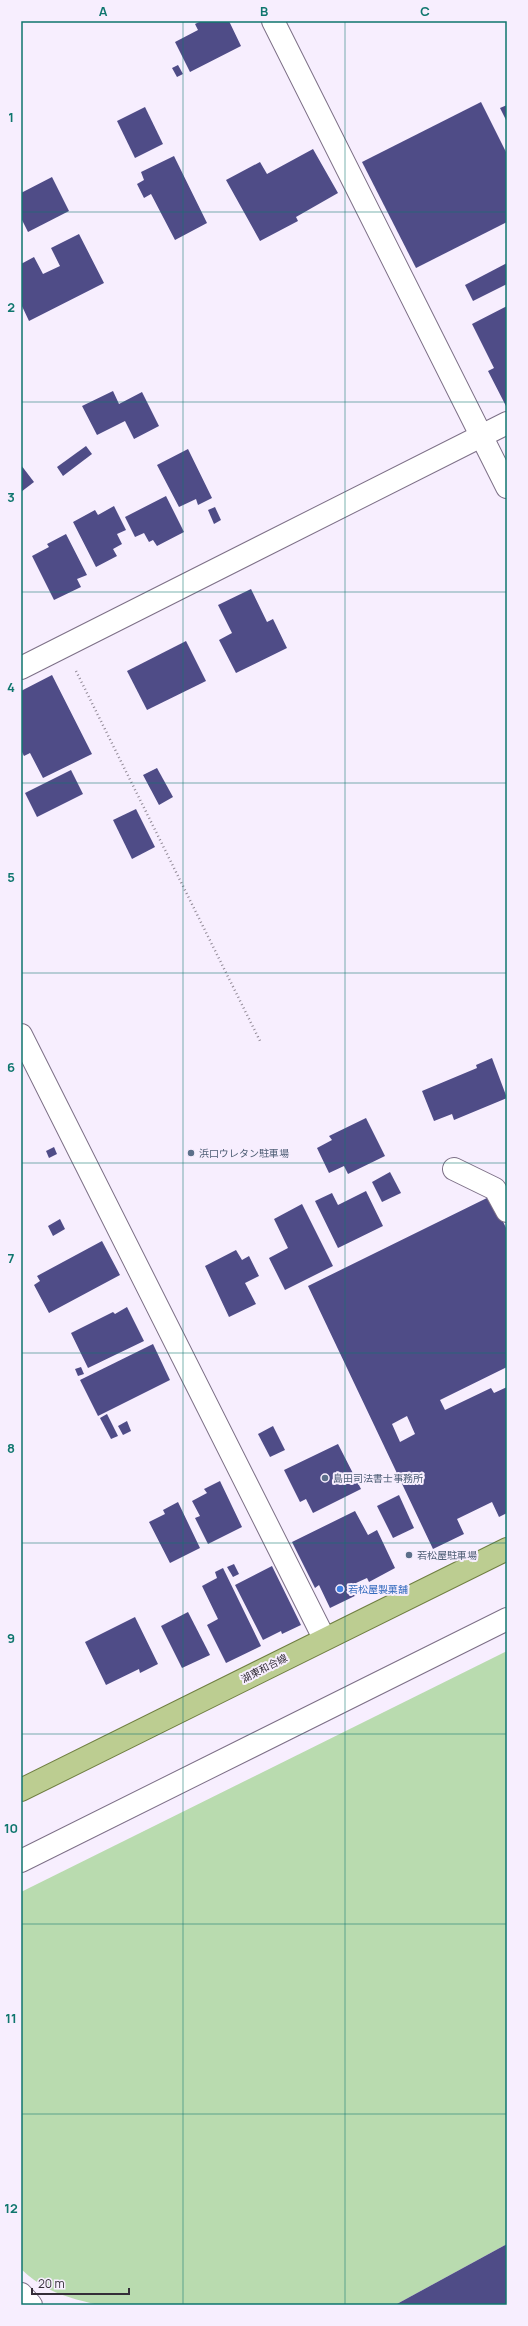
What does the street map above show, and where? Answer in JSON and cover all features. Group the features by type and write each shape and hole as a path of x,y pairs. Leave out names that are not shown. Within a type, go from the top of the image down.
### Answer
{"main road":[{"name":"湖東和合線","path":"21,1790 507,1548"}],"street":[{"path":"273,21 507,487"},
{"path":"21,668 507,423"},
{"path":"21,1035 324,1638"},
{"path":"454,1169 495,1189 507,1211"},
{"path":"21,1861 507,1619"},
{"path":"21,2294 31,2305"}],"path":[{"path":"64,646 261,1043"}],"green space":[{"path":"507,1651 507,2244 395,2305 99,2305 77,2300 57,2293 30,2277 21,2269 21,1892"}],"building":[{"path":"201,21 229,21 241,46 190,72 175,42 198,30 195,24"},
{"path":"178,65 183,74 177,77 172,68"},
{"path":"481,102 507,154 507,222 416,268 362,162"},
{"path":"507,105 507,122 500,108"},
{"path":"145,107 163,144 135,158 117,121"},
{"path":"313,149 338,193 296,217 298,221 260,241 226,180 260,162 267,174"},
{"path":"174,156 207,223 175,240 151,194 144,198 137,184 144,180 141,172"},
{"path":"52,177 69,211 28,232 21,218 21,193"},
{"path":"79,234 104,283 29,321 21,304 21,264 34,257 43,274 60,266 51,248"},
{"path":"507,263 507,284 473,301 465,285"},
{"path":"507,306 507,408 488,371 494,368 472,324"},
{"path":"113,391 119,404 142,392 159,426 134,439 125,421 97,435 82,406"},
{"path":"86,446 92,454 63,476 57,467"},
{"path":"188,449 212,498 198,505 196,499 179,507 157,465"},
{"path":"21,465 34,482 21,492"},
{"path":"166,496 184,532 157,546 153,540 149,542 144,533 135,537 125,517"},
{"path":"114,506 126,530 117,534 122,544 113,549 117,556 96,567 73,522 95,510 98,515"},
{"path":"215,507 221,520 214,524 208,510"},
{"path":"66,534 87,575 77,579 81,587 54,600 32,556 49,547 47,544"},
{"path":"251,589 267,622 273,619 287,648 236,673 219,640 232,633 218,605"},
{"path":"186,641 206,681 147,710 127,671"},
{"path":"52,675 92,754 43,778 30,753 24,756 21,750 21,691"},
{"path":"157,768 173,797 159,805 143,775"},
{"path":"71,770 83,794 37,817 25,793"},
{"path":"136,809 155,847 132,859 113,820"},
{"path":"492,1058 507,1098 454,1120 452,1114 434,1121 422,1091 477,1068 476,1065"},
{"path":"366,1118 385,1156 348,1174 344,1166 329,1173 317,1148 332,1140 329,1136"},
{"path":"54,1147 57,1154 49,1158 46,1151"},
{"path":"390,1172 401,1193 382,1202 372,1182"},
{"path":"366,1191 383,1226 338,1248 315,1201 332,1193 338,1205"},
{"path":"491,1196 507,1230 507,1367 440,1400 445,1410 491,1388 494,1393 507,1387 507,1513 499,1517 492,1502 457,1519 464,1534 433,1549 308,1286","holes":["407,1416 415,1434 400,1442 392,1424"]},
{"path":"302,1204 333,1266 285,1290 269,1258 288,1248 274,1219"},
{"path":"60,1219 65,1229 53,1236 48,1226"},
{"path":"102,1241 120,1275 49,1313 34,1285 40,1281 37,1276"},
{"path":"236,1250 242,1260 249,1256 259,1276 245,1283 256,1304 229,1317 205,1266"},
{"path":"127,1307 144,1341 88,1368 71,1333 113,1312 115,1314"},
{"path":"153,1344 170,1380 98,1416 80,1380"},
{"path":"81,1367 84,1374 78,1376 75,1369"},
{"path":"107,1414 118,1436 111,1439 100,1418"},
{"path":"127,1421 131,1431 123,1435 118,1426"},
{"path":"273,1426 285,1450 270,1457 258,1434"},
{"path":"338,1444 361,1489 313,1513 306,1499 300,1502 284,1470"},
{"path":"220,1481 242,1527 208,1544 195,1518 200,1516 192,1501 207,1493 204,1489"},
{"path":"399,1495 414,1528 393,1538 377,1506"},
{"path":"178,1502 200,1548 170,1563 149,1522 165,1514 163,1510"},
{"path":"355,1511 368,1535 377,1530 395,1568 369,1582 367,1578 356,1583 361,1593 330,1608 319,1585 315,1588 292,1542"},
{"path":"234,1564 239,1574 233,1577 227,1567"},
{"path":"272,1566 301,1625 282,1634 281,1631 263,1640 235,1585"},
{"path":"223,1568 261,1646 226,1663 207,1625 218,1619 202,1586 217,1578 215,1572"},
{"path":"188,1612 210,1655 182,1668 161,1626"},
{"path":"135,1617 158,1664 140,1673 139,1669 106,1685 85,1642"},
{"path":"507,2244 507,2305 395,2305"}],"place":[{"name":"浜口ウレタン駐車場","path":"191,1153"},
{"name":"島田司法書士事務所","path":"325,1478"},
{"name":"若松屋駐車場","path":"409,1555"},
{"name":"若松屋製菓舗","path":"340,1589"}]}
